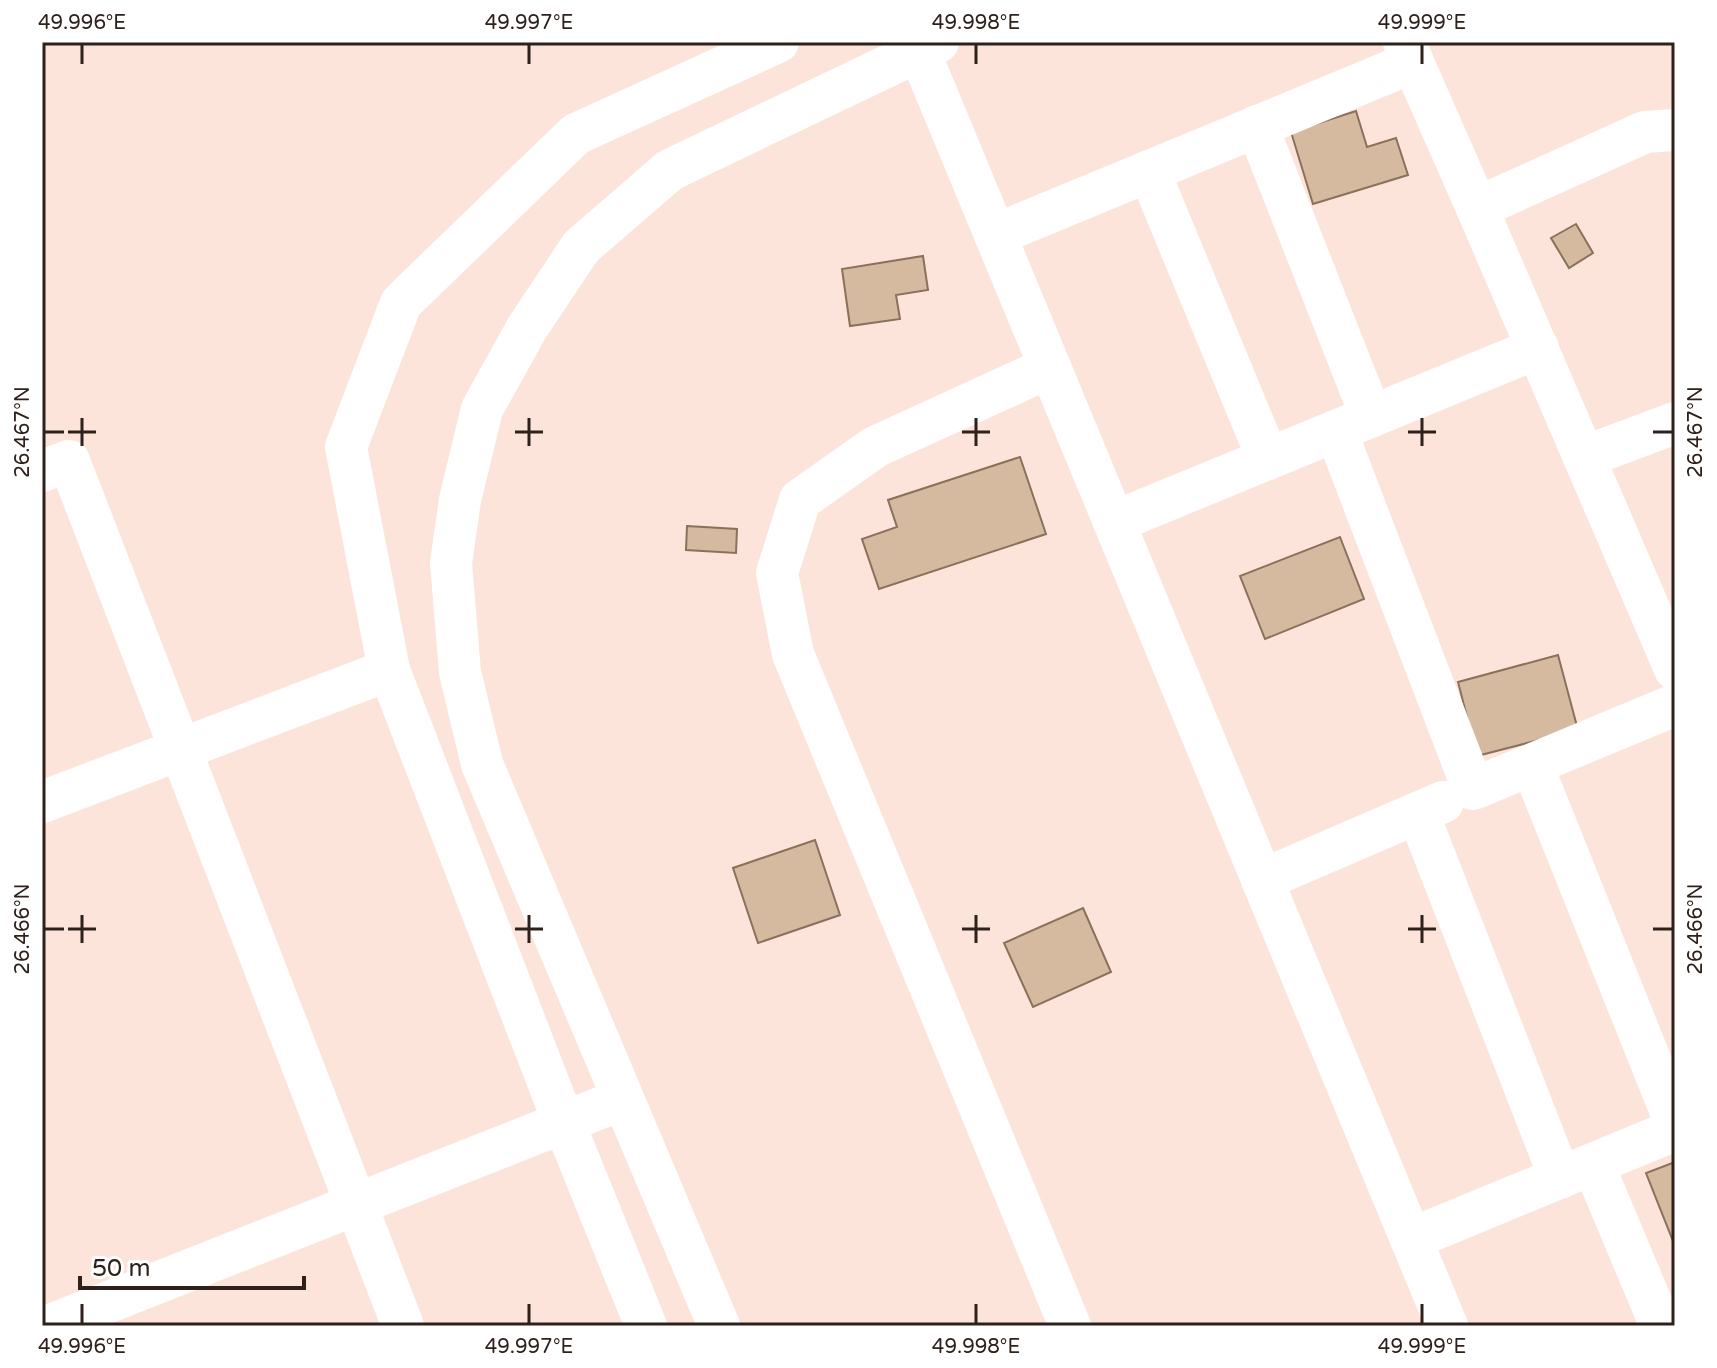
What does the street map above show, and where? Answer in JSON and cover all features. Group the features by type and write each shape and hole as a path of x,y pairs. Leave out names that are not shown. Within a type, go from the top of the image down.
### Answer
{"street":[{"path":"646,1326 389,670 346,447 401,303 576,134 778,42"},
{"path":"719,1326 482,764 460,672 451,563 460,500 482,409 527,328 581,247 670,170 928,46 995,235 1447,1326"},
{"path":"995,235 1257,126 1408,52 1584,457 1664,614 1675,669"},
{"path":"1257,126 1473,789"},
{"path":"1477,208 1645,132 1675,130"},
{"path":"1149,171 1268,459"},
{"path":"1114,522 1538,348"},
{"path":"1050,367 875,447 800,500 777,573 793,654 1070,1326"},
{"path":"1584,457 1675,423"},
{"path":"42,471 69,461 403,1326"},
{"path":"42,802 389,670"},
{"path":"1262,880 1675,705"},
{"path":"1532,765 1675,1122"},
{"path":"1418,813 1576,1171 1661,1326"},
{"path":"48,1326 623,1099"},
{"path":"1411,1239 1675,1130"}],"building":[{"path":"1356,111 1367,147 1396,138 1408,175 1313,204 1291,132"},
{"path":"1576,224 1593,253 1569,268 1551,238"},
{"path":"923,256 928,290 896,295 900,319 850,326 842,269"},
{"path":"1020,457 1046,534 879,589 862,539 897,527 888,500"},
{"path":"687,526 737,529 736,553 686,550"},
{"path":"1340,537 1364,599 1265,639 1240,576"},
{"path":"1558,655 1578,730 1477,756 1458,682"},
{"path":"815,840 840,915 758,943 733,868"},
{"path":"1083,908 1111,972 1033,1007 1004,943"},
{"path":"1675,1162 1675,1240 1673,1241 1646,1173"}]}
